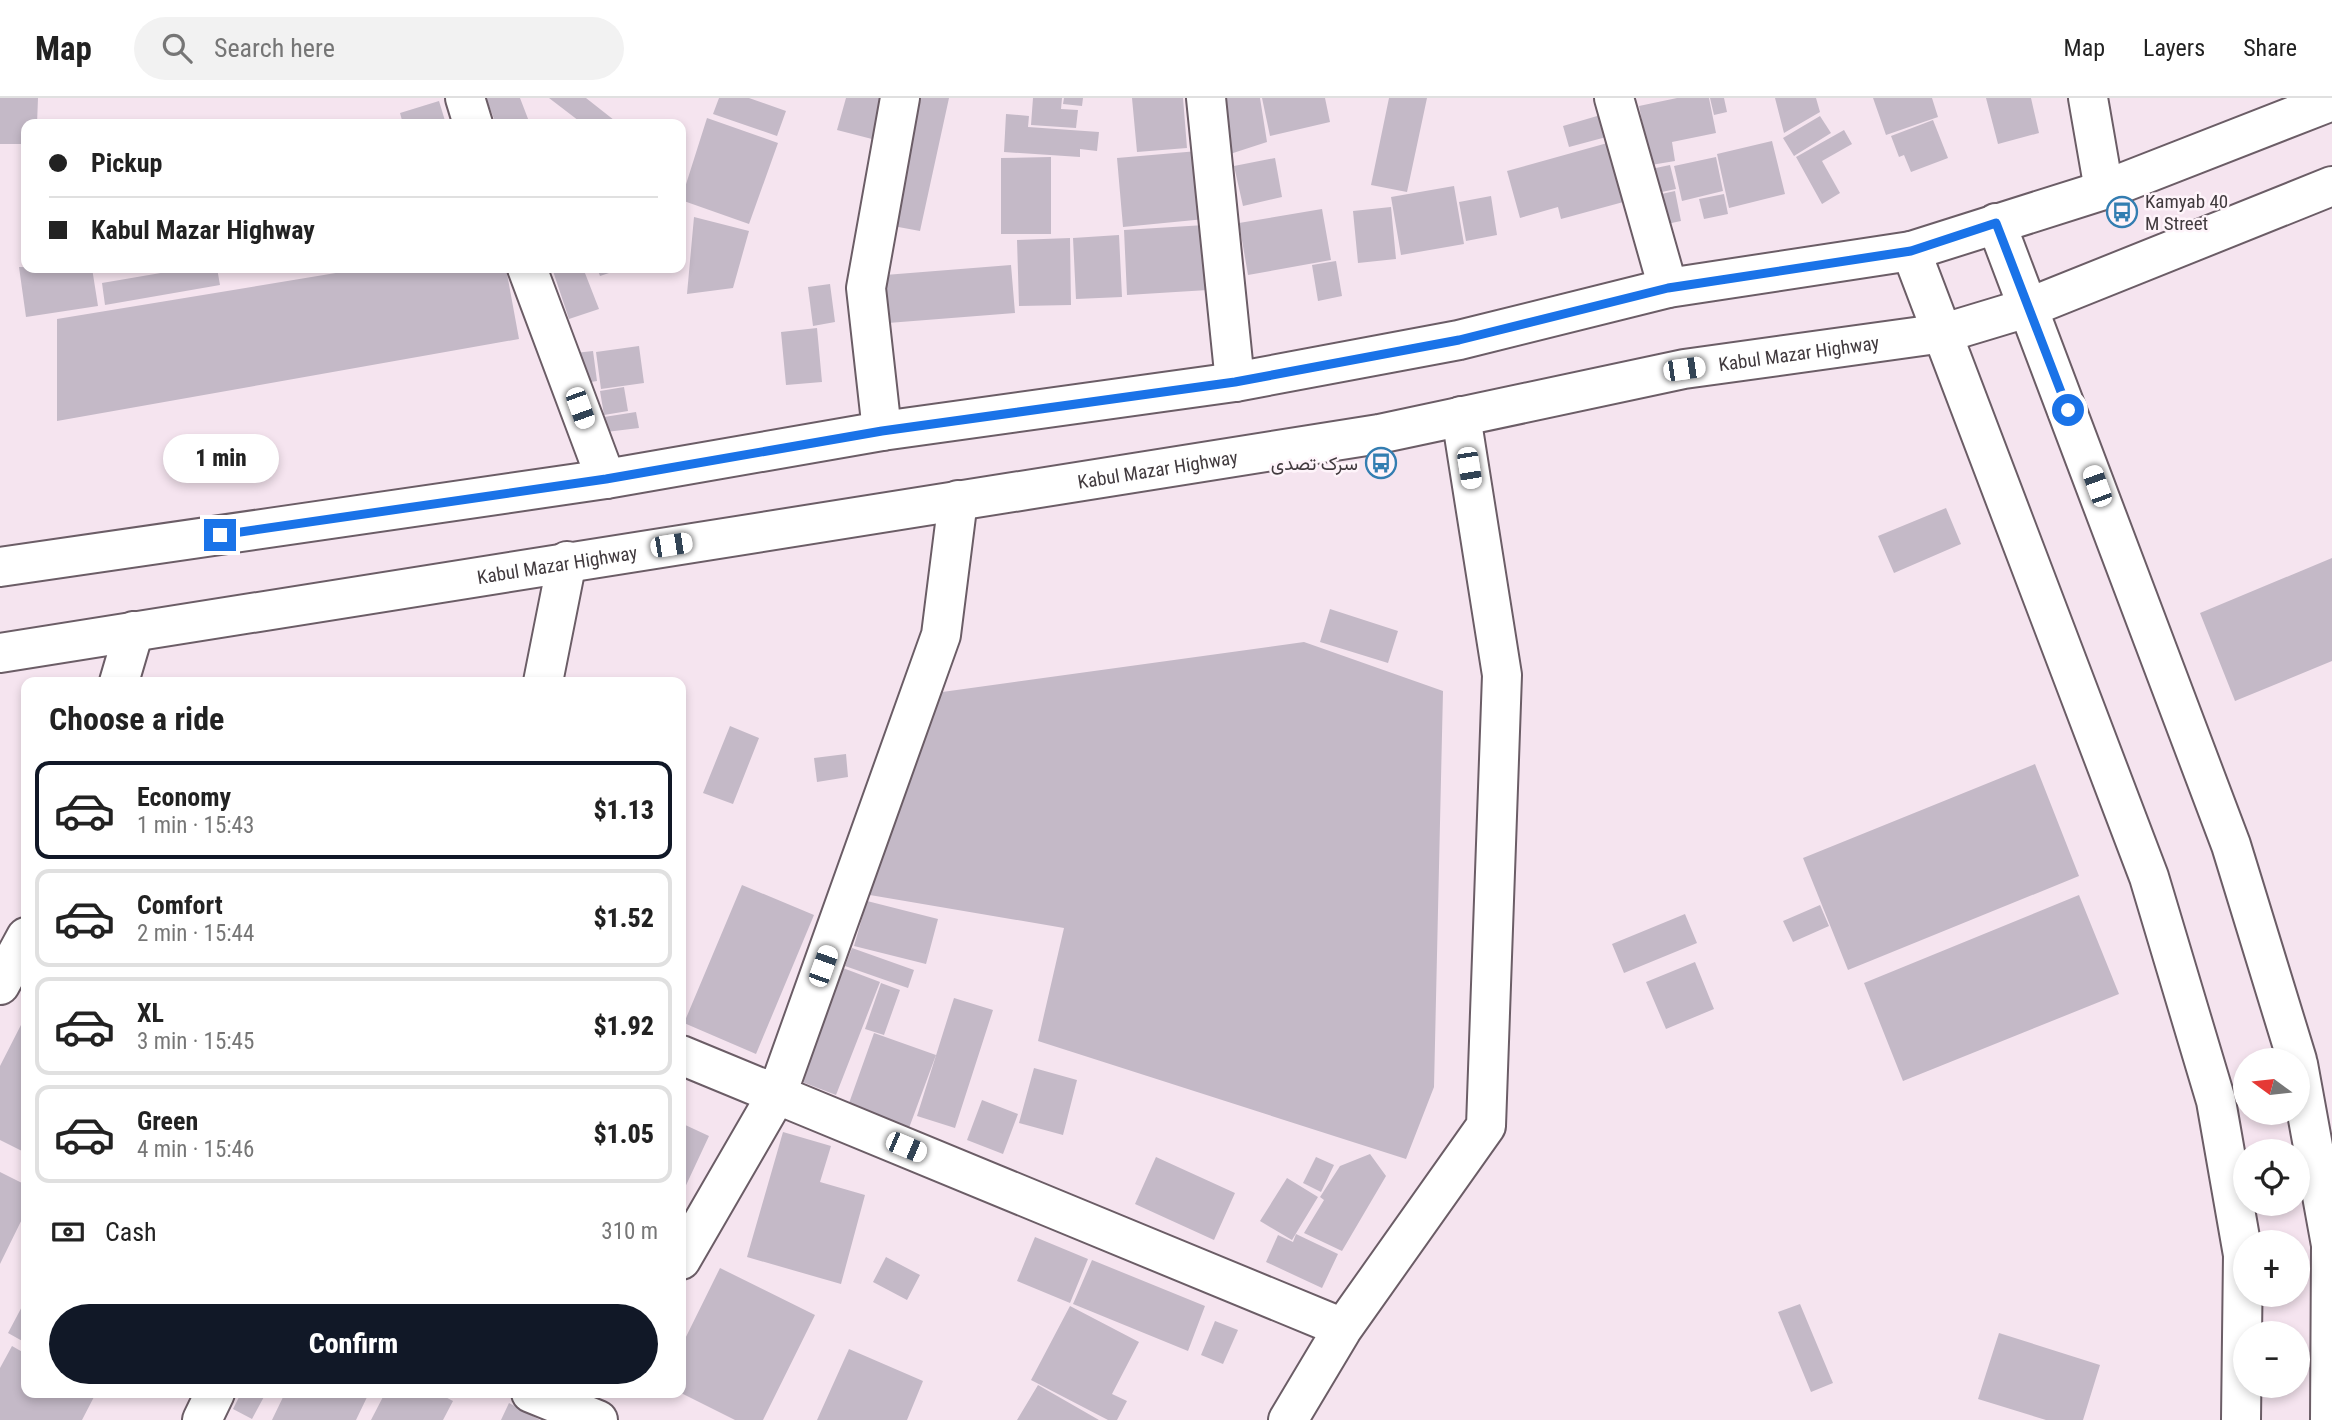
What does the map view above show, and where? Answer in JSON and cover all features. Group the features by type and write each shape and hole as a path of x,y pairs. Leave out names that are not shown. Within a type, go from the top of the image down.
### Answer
{"main road":[{"path":"465,98 471,119"},
{"path":"882,431 866,288 900,98"},
{"path":"1206,98 1235,382"},
{"path":"1614,98 1668,288"},
{"path":"2088,98 2104,190"},
{"path":"0,567 606,479 882,431 1235,382 1459,340 1668,288 1911,251 2104,190 2332,101"},
{"name":"Kabul Mazar Highway","path":"0,653 1379,434 1684,369 1944,333 2030,307 2332,186"},
{"path":"1996,223 2030,307 2231,845 2293,1048"},
{"path":"1911,251 2149,877 2216,1101 2243,1255 2241,1420"},
{"path":"529,273 606,479"},
{"path":"1288,1420 1343,1328 1486,1126 1502,675 1461,416"},
{"path":"686,1251 778,1094 942,635 958,500"},
{"path":"544,677 567,561"},
{"path":"120,677 134,631"},
{"path":"0,985 21,946"},
{"path":"686,1057 1343,1328"},
{"path":"2309,1125 2331,1245 2330,1420"},
{"path":"202,1420 213,1398"},
{"path":"550,1398 597,1410"}],"building":[{"path":"0,98 38,98 37,119 21,119 21,144 0,144"},
{"path":"486,98 520,98 528,119 494,119"},
{"path":"549,98 586,98 613,119 576,119"},
{"path":"719,98 749,98 786,111 777,136 713,114"},
{"path":"846,98 882,98 872,139 837,130"},
{"path":"921,98 949,98 920,231 893,226"},
{"path":"1033,98 1062,98 1061,109 1078,110 1076,128 1031,125"},
{"path":"1064,98 1083,98 1082,106 1063,104"},
{"path":"1132,98 1183,98 1187,148 1137,152"},
{"path":"1213,98 1260,98 1267,142 1227,155"},
{"path":"1262,98 1325,98 1330,122 1270,136"},
{"path":"1389,98 1427,98 1407,192 1371,185"},
{"path":"1677,98 1709,98 1716,133 1672,142 1675,161 1651,165 1639,106"},
{"path":"1710,98 1724,98 1727,112 1714,115"},
{"path":"1775,98 1816,98 1820,112 1784,133"},
{"path":"1873,98 1932,98 1938,117 1886,135"},
{"path":"1986,98 2031,98 2039,133 1998,144"},
{"path":"439,101 444,119 402,119 400,113"},
{"path":"1006,114 1029,116 1028,127 1099,132 1097,151 1080,149 1080,157 1004,152"},
{"path":"1604,114 1610,136 1569,147 1563,126"},
{"path":"1820,116 1831,133 1794,156 1783,138"},
{"path":"707,118 778,143 749,224 686,202 686,184"},
{"path":"1933,120 1948,158 1911,172 1904,155 1899,157 1891,136"},
{"path":"1844,130 1852,144 1822,161 1840,193 1822,204 1796,157"},
{"path":"1772,141 1785,194 1729,208 1717,154"},
{"path":"1611,142 1627,201 1561,219 1558,207 1520,218 1507,171"},
{"path":"1198,151 1205,219 1123,227 1117,158"},
{"path":"1051,157 1051,234 1001,234 1001,158"},
{"path":"1716,157 1723,191 1682,201 1674,166"},
{"path":"1275,158 1282,197 1243,206 1234,166"},
{"path":"1670,165 1676,189 1657,193 1651,169"},
{"path":"1454,186 1464,244 1401,255 1391,197"},
{"path":"1675,191 1681,221 1662,225 1657,195"},
{"path":"1724,194 1728,214 1704,219 1699,199"},
{"path":"1491,196 1497,235 1466,241 1459,202"},
{"path":"1391,207 1396,259 1358,263 1353,211"},
{"path":"1322,209 1331,260 1248,275 1239,223"},
{"path":"694,217 749,231 733,288 687,294"},
{"path":"1205,225 1208,290 1127,295 1124,230"},
{"path":"1119,235 1122,297 1076,299 1073,238"},
{"path":"1070,238 1071,305 1019,306 1017,240"},
{"path":"1336,261 1342,296 1318,301 1312,265"},
{"path":"1011,265 1015,313 888,323 885,275"},
{"path":"19,267 21,273 93,273 98,306 26,317"},
{"path":"161,273 218,273 220,285 105,305 102,283"},
{"path":"336,273 507,273 519,339 57,421 57,319"},
{"path":"554,273 585,273 599,309 569,319"},
{"path":"830,284 835,322 813,326 808,287"},
{"path":"817,328 822,382 786,385 781,332"},
{"path":"639,346 644,383 601,389 596,352"},
{"path":"593,351 597,381 579,384 575,353"},
{"path":"624,387 628,411 604,415 600,391"},
{"path":"636,412 639,428 606,432 604,417"},
{"path":"1946,508 1961,544 1894,573 1878,536"},
{"path":"2332,558 2332,661 2235,701 2200,613"},
{"path":"1330,609 1398,631 1388,663 1320,642"},
{"path":"1304,642 1443,691 1434,1087 1406,1159 1038,1041 1064,928 864,894 935,693"},
{"path":"730,726 759,738 733,804 703,793"},
{"path":"846,754 848,777 817,782 814,758"},
{"path":"2035,764 2079,876 1848,970 1803,858"},
{"path":"742,885 814,915 756,1054 686,1024 686,1018"},
{"path":"2079,895 2119,994 1903,1081 1864,983"},
{"path":"867,901 938,919 926,964 854,946"},
{"path":"1820,905 1829,926 1793,942 1783,921"},
{"path":"1685,914 1697,943 1624,973 1612,944"},
{"path":"852,948 914,970 908,988 845,966"},
{"path":"1695,962 1714,1009 1666,1029 1646,982"},
{"path":"835,965 880,982 836,1095 792,1078"},
{"path":"881,983 900,990 884,1035 865,1029"},
{"path":"954,998 993,1010 955,1128 917,1116"},
{"path":"21,1025 21,1150 0,1140 0,1066"},
{"path":"874,1033 936,1055 909,1128 848,1106"},
{"path":"1034,1068 1077,1080 1063,1135 1019,1123"},
{"path":"982,1100 1018,1114 1003,1154 967,1140"},
{"path":"686,1125 709,1136 686,1185"},
{"path":"783,1132 831,1146 820,1182 865,1195 841,1284 747,1257"},
{"path":"1370,1154 1386,1176 1342,1251 1304,1233 1324,1200 1320,1197 1340,1166"},
{"path":"1156,1157 1235,1193 1214,1240 1135,1204"},
{"path":"1316,1157 1334,1165 1321,1192 1303,1183"},
{"path":"0,1172 21,1182 21,1221 0,1264"},
{"path":"1287,1178 1318,1197 1292,1240 1260,1221"},
{"path":"1296,1234 1338,1254 1322,1288 1266,1262 1278,1235 1293,1242"},
{"path":"1035,1237 1088,1259 1070,1303 1017,1281"},
{"path":"886,1257 920,1275 907,1300 873,1282"},
{"path":"1092,1260 1205,1306 1188,1351 1073,1304"},
{"path":"720,1268 815,1315 763,1420 735,1420 686,1396 686,1337"},
{"path":"1800,1304 1833,1383 1811,1392 1778,1312"},
{"path":"1070,1306 1139,1342 1112,1394 1127,1401 1117,1420 1108,1420 1031,1380"},
{"path":"21,1308 21,1340 8,1333"},
{"path":"1215,1321 1238,1330 1223,1364 1201,1355"},
{"path":"1999,1333 2100,1365 2083,1420 2046,1420 1978,1399"},
{"path":"12,1346 21,1351 21,1398 93,1398 82,1420 0,1420 0,1368"},
{"path":"849,1349 923,1381 907,1420 817,1420"},
{"path":"1038,1385 1099,1420 1017,1420"},
{"path":"238,1398 263,1398 252,1419 233,1409"},
{"path":"283,1398 367,1398 356,1420 272,1420"},
{"path":"382,1398 447,1398 453,1401 443,1420 371,1420"},
{"path":"509,1403 540,1420 501,1420"}],"place":[{"name":"Kamyab 40 M Street","path":"2122,212"},
{"name":"سرک تصدی","path":"1381,463"}],"route":[{"path":"220,535 606,479 882,431 1235,382 1459,340 1668,288 1911,251 1996,223 2068,410"}]}
